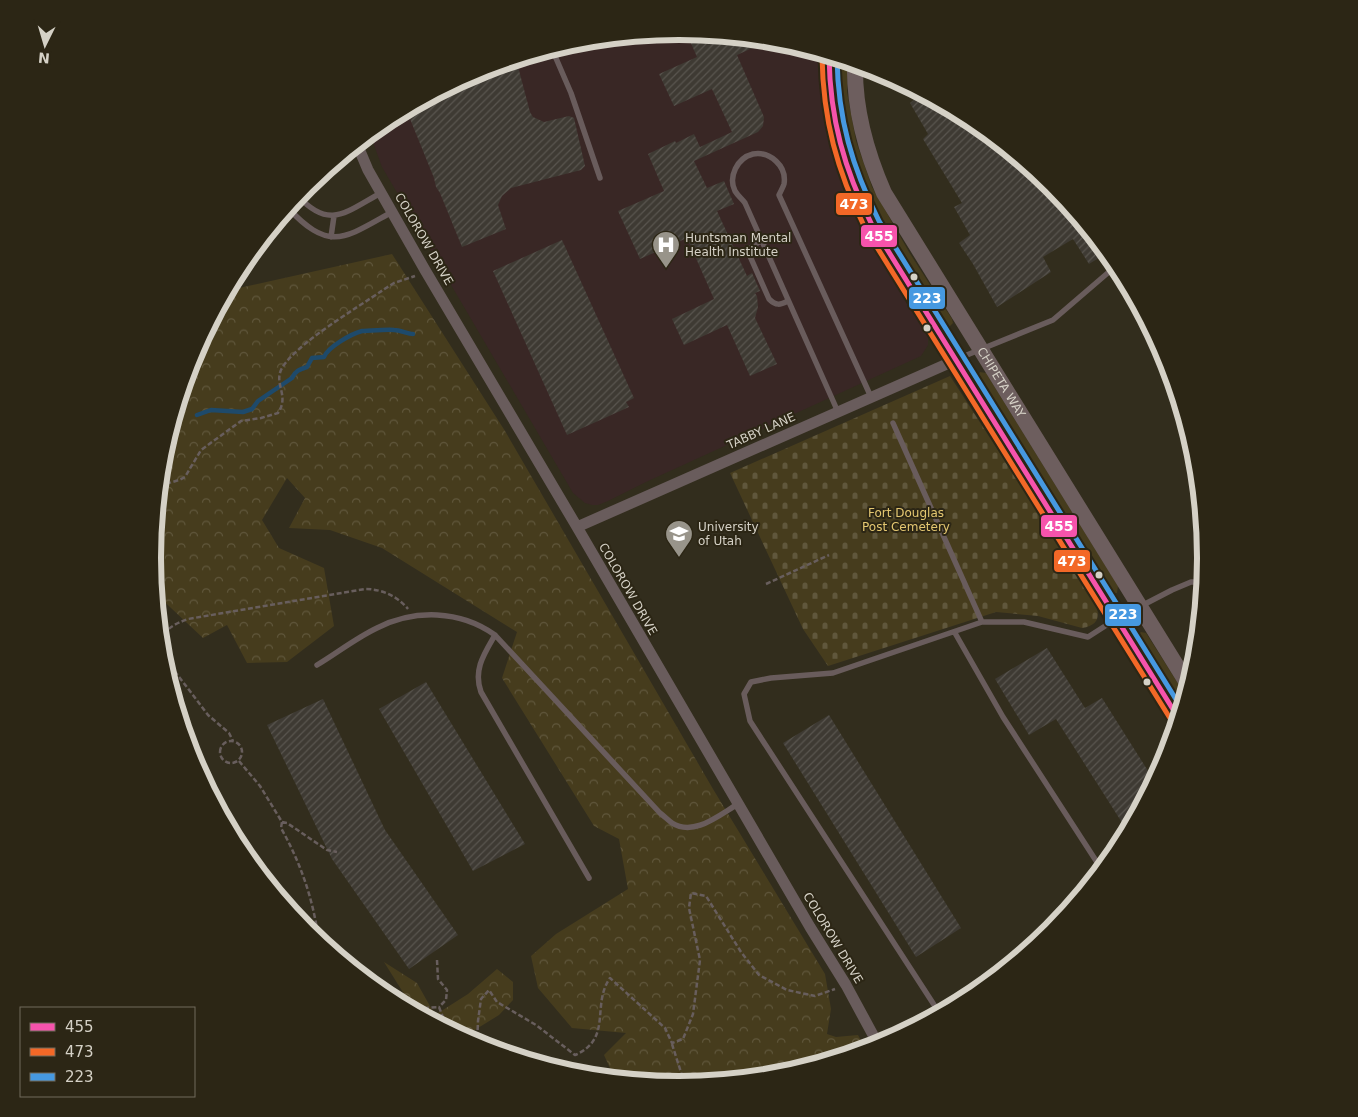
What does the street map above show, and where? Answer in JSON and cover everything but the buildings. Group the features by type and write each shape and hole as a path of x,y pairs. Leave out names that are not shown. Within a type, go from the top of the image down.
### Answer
{"street":[{"name":"CHIPETA WAY","path":"829,63 831,107 835,131 849,178 872,225 1174,711"},
{"name":"CHIPETA WAY","path":"855,71 856,92 865,144 881,185 1184,678"},
{"name":"COLOROW DRIVE","path":"360,150 368,170 425,270 876,1038"},
{"name":"TABBY LANE","path":"577,527 956,360"}],"lane":[{"path":"555,56 571,93 600,178"},
{"path":"838,412 746,203 735,190 732,177 736,166 746,156 766,154 776,161 782,170 784,184 780,195 871,397"},
{"path":"303,202 317,213 334,216 381,193"},
{"path":"292,213 313,231 331,237 340,237 355,233 392,212"},
{"path":"331,237 334,216"},
{"path":"762,240 750,248 749,254 769,299 777,305 788,301"},
{"path":"956,360 1053,320 1110,271"},
{"path":"893,423 982,622"},
{"path":"937,1009 750,721 744,694 751,682 771,678 832,673 982,622 1024,622 1088,637 1139,607 1191,582 1197,582"},
{"path":"317,665 376,628 414,616 433,614 449,616 484,627 495,635 660,813 672,823 686,828 694,827 711,820 738,804"},
{"path":"955,632 1003,717 1098,863"},
{"path":"495,635 478,669 477,678 480,692 589,878"}],"path":[{"path":"166,484 185,477 201,450 241,421 261,418 278,412 284,402 284,395 280,384 280,371 308,342 383,290 425,270"},
{"path":"766,584 829,555"},
{"path":"166,631 173,624 188,619 365,589 395,596 402,601 414,616"},
{"path":"172,667 208,715 229,733 233,741"},
{"path":"233,741 239,744 242,751 238,761 228,763 221,759 220,748 222,744 233,741"},
{"path":"238,761 260,786 282,822 281,828 305,877 313,904 317,929"},
{"path":"282,822 287,823 327,850 337,852"},
{"path":"672,1043 683,1039 693,1014 700,960 689,908 691,893 706,896 741,952 760,975 787,990 815,996 846,985"},
{"path":"294,906 320,933"},
{"path":"424,1010 424,1008 439,1008 446,1000 447,990 438,979 437,960"},
{"path":"477,1036 481,998 489,990 497,1002 536,1025 575,1055 591,1045 597,1036 604,987 610,978 664,1028 672,1043 683,1077"},
{"path":"439,1008 444,1021"}],"shaded area":[{"name":"University of Utah","path":"679,40 713,41 747,44 813,58 877,79 908,93 967,127 995,147 1046,192 1069,217 1110,270 1128,299 1158,360 1170,392 1188,457 1193,491 1198,558 1196,592 1188,660 1180,693 1158,757 1144,788 1110,847 1090,874 1046,925 1021,948 995,970 938,1008 877,1038 846,1049 780,1067 747,1073 679,1077 645,1076 611,1073 545,1059 481,1038 450,1024 391,990 363,970 312,925 289,900 248,847 214,788 200,757 178,693 170,660 162,592 161,558 165,491 170,457 178,424 200,360 230,299 248,270 289,217 312,192 363,147 391,127 450,93 481,79 545,58 611,44"},
{"name":"Huntsman Mental Health Institute","path":"645,41 713,41 747,44 822,61 823,107 836,164 846,191 858,216 928,330 928,345 921,356 608,501 598,505 585,503 573,493 382,167 372,140 420,109 481,79 545,58 578,50 611,44"}],"green space":[{"path":"838,66 848,69 847,92 856,141 872,187 909,252 952,319 953,323 949,327 945,325 906,264 870,200 845,132 839,96"},
{"path":"392,254 505,431 713,789 825,974 831,1009 827,1034 836,1037 858,1035 862,1043 813,1059 747,1073 679,1077 612,1073 604,1055 626,1033 572,1028 538,988 531,956 556,934 628,889 619,839 594,826 502,678 517,632 382,548 330,530 289,528 305,498 287,478 262,520 279,548 324,568 334,626 287,662 247,663 227,625 203,638 163,600 162,525 170,457 178,424 200,360 230,299 239,288"},
{"path":"980,372 986,373 1118,586 1117,593 1112,593 1109,590 978,377"},
{"name":"Fort Douglas Post Cemetery","path":"950,376 1089,591 1097,608 1097,618 1090,626 1082,628 1038,616 996,612 828,666 803,629 730,473"},
{"path":"1141,632 1146,633 1181,688 1178,701 1140,640 1138,635"},
{"path":"384,962 417,983 435,1015 468,994 497,969 513,982 513,1000 499,1015 470,1033 450,1024 408,1001"},
{"path":"498,1040 533,1055 512,1049 494,1042"}],"waterway":[{"path":"197,415 211,410 243,412 252,409 258,401 292,378 298,371 307,367 312,358 324,357 335,345 362,331 391,330 413,334"}],"transit line":[{"name":"473","path":"822,61 825,102 833,145 855,207 865,228 1171,720"},
{"name":"455","path":"829,63 832,101 840,143 846,164 872,225 1174,711"},
{"name":"223","path":"837,65 840,102 848,142 861,181 879,221 1177,702"}],"place":[{"name":"Huntsman Mental Health Institute","path":"666,269"},
{"name":"University of Utah","path":"679,558"}]}
